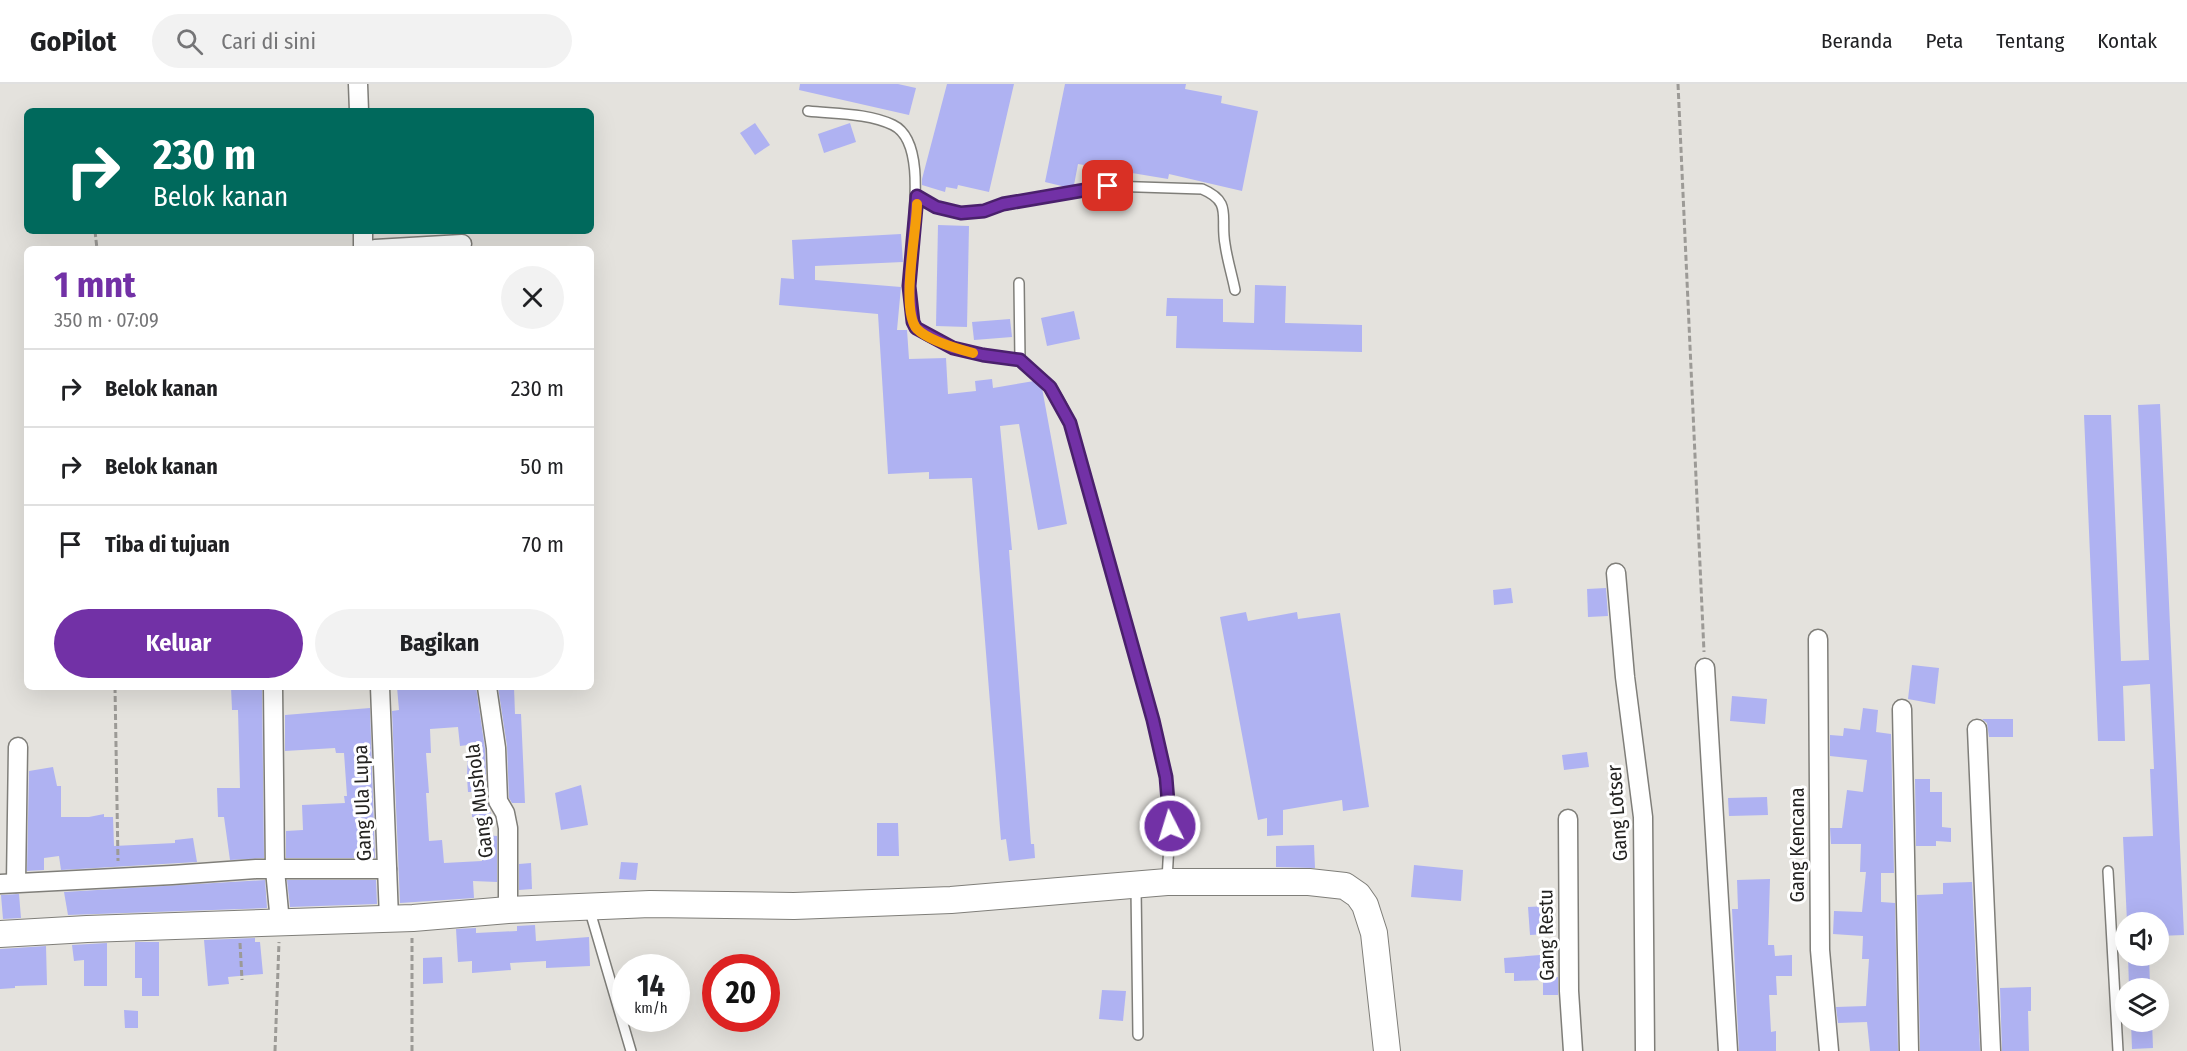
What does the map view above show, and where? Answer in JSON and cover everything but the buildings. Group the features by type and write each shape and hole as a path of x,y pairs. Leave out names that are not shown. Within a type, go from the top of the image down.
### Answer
{"main road":[{"path":"0,934 401,918 508,910 650,904 794,906 962,900 1167,882 1309,882 1345,886 1352,890 1365,905 1374,933 1387,1051"}],"street":[{"path":"358,84 359,108"},
{"path":"437,246 462,244"},
{"name":"Gang Lotser","path":"1616,573 1625,677 1643,817 1646,1051"},
{"name":"Gang Kencana","path":"1818,639 1820,950 1829,1051"},
{"path":"1705,668 1728,1051"},
{"path":"273,690 275,870 280,922"},
{"name":"Gang Ula Lupa","path":"380,690 387,869 401,918"},
{"name":"Gang Mushola","path":"487,690 496,748 498,801 505,813 508,828 508,910"},
{"path":"1902,709 1909,1051"},
{"path":"1977,729 1991,1051"},
{"path":"18,747 8,883 246,869 387,869"},
{"name":"Gang Restu","path":"1568,819 1569,991 1573,1051"}],"lane":[{"path":"808,111 866,118 888,123 901,130 908,141 917,196 909,286 913,322 916,328 953,348 1020,360 1050,387 1070,423 1153,720 1166,777 1170,826 1167,882"},
{"path":"917,196 936,207 961,213 984,211 1003,204 1108,186 1202,189 1216,195 1224,210 1224,243 1235,290"},
{"path":"1019,283 1020,360"},
{"path":"2108,871 2118,1051"},
{"path":"1136,885 1138,1035"},
{"path":"589,908 631,1051"}],"path":[{"path":"1678,84 1705,668"},
{"path":"115,690 117,878"},
{"path":"401,918 412,1051"},
{"path":"275,1051 280,922"},
{"path":"239,923 242,980"}],"slow traffic":[{"path":"917,204 909,286 913,322 920,331 953,348 973,353"}],"route":[{"path":"1108,186 1003,204 984,211 961,213 936,207 917,196 909,286 913,322 916,328 953,348 1020,360 1050,387 1070,423 1153,720 1166,777 1170,826"}]}
